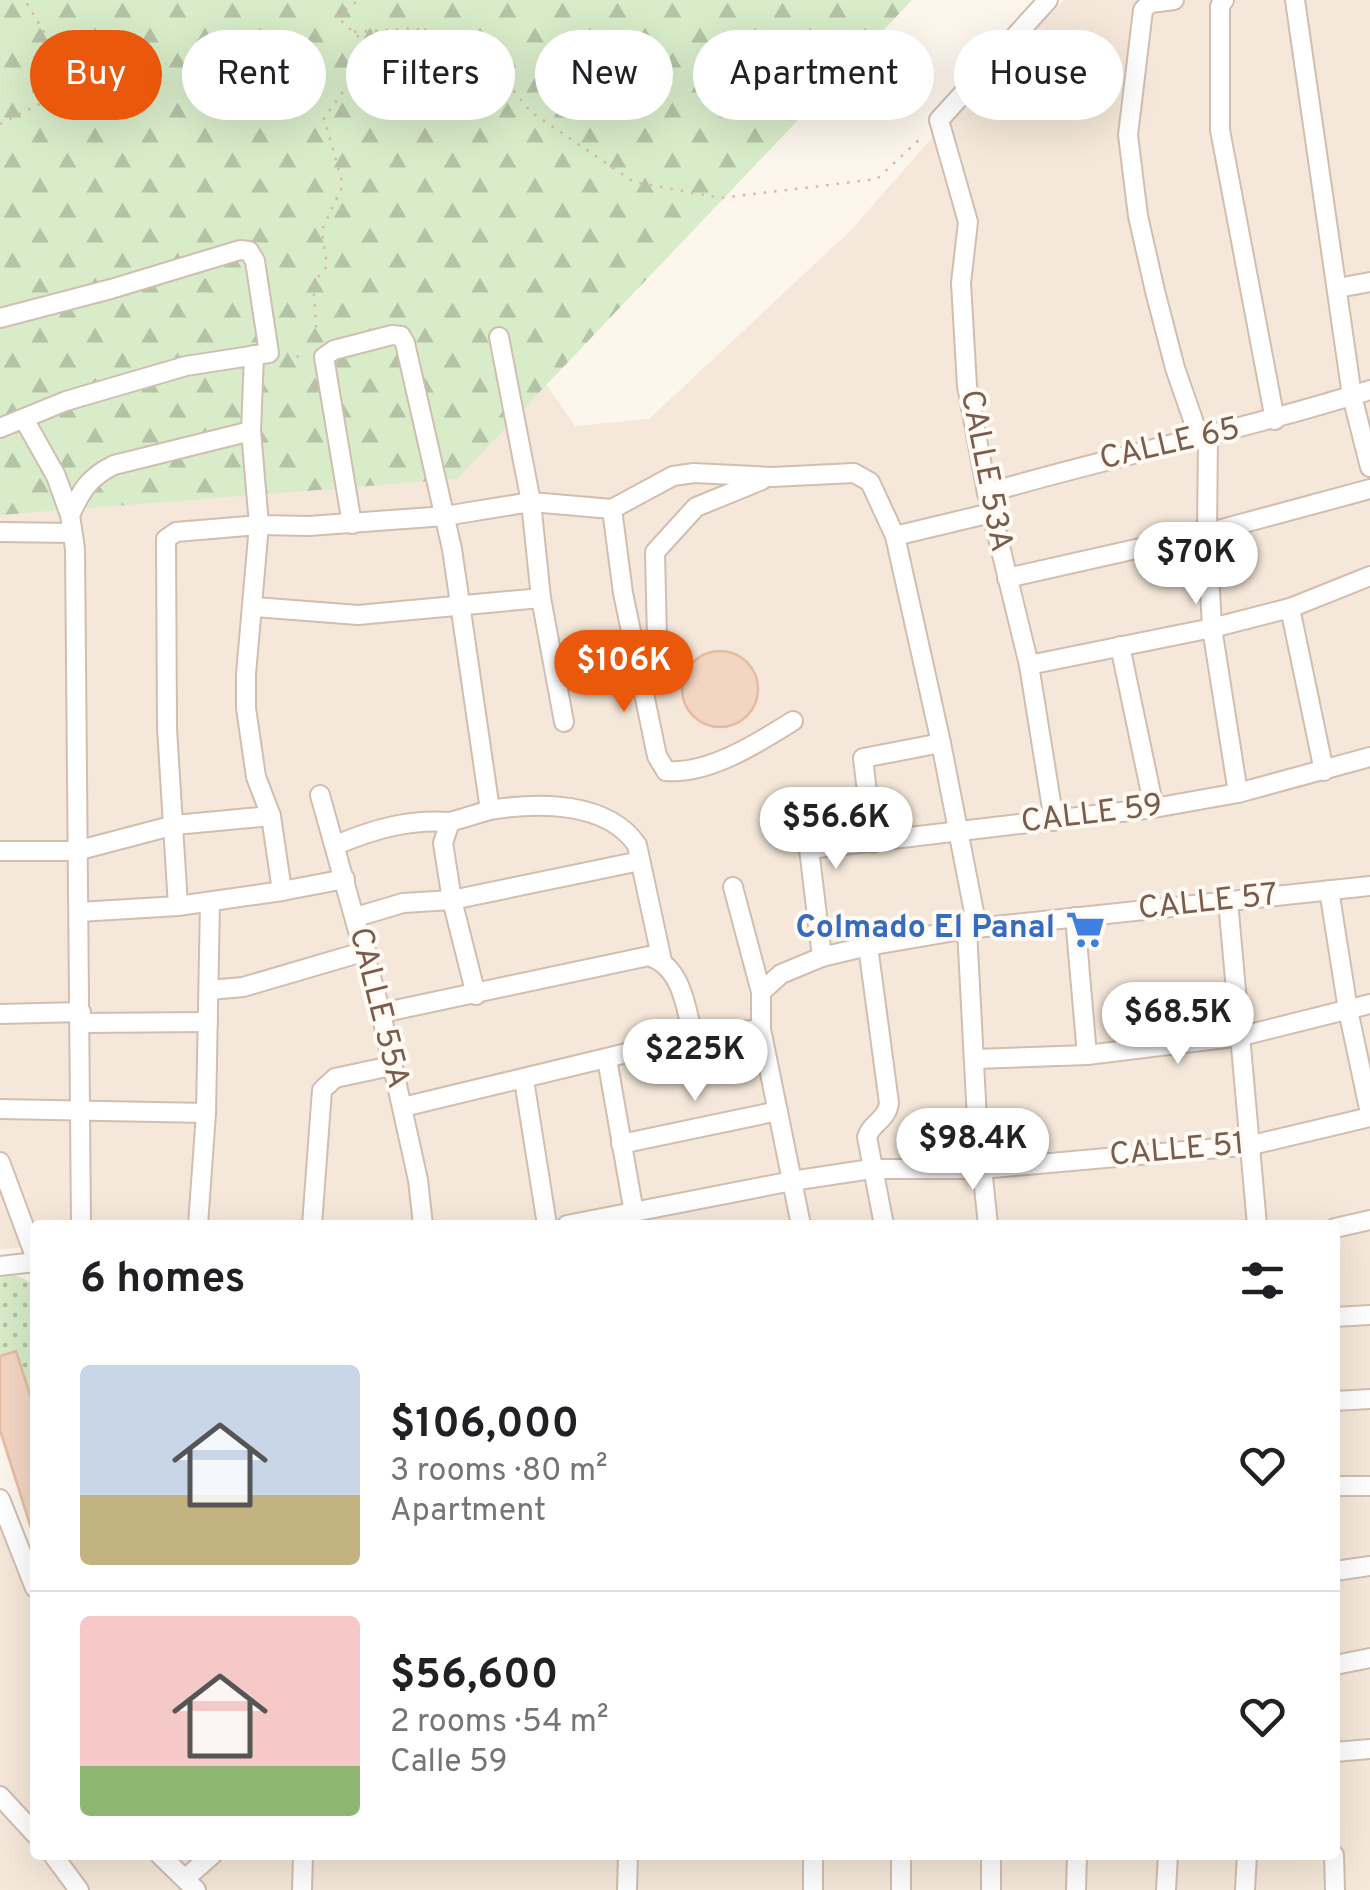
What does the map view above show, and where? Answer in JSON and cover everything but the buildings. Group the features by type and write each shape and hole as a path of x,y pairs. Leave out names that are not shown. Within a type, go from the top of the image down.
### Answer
{"street":[{"path":"939,120 1048,0"},
{"path":"1174,0 1150,3 1143,10 1128,135 1138,216 1155,291 1175,368 1204,438 1212,628 1238,793"},
{"path":"1224,0 1220,6 1219,38 1220,130 1275,420"},
{"path":"1295,0 1338,288 1361,393 1370,467"},
{"name":"CALLE 53A","path":"939,120 968,222 961,283 967,386 986,493 1028,665 1054,821"},
{"path":"0,318 111,290 240,250 249,251 256,260 262,354 251,431 260,525 246,708 256,777 270,816 282,890"},
{"path":"1338,288 1370,282"},
{"path":"352,524 324,357 334,350 401,336 445,516 490,810"},
{"path":"499,337 531,502 541,598 564,722"},
{"path":"0,428 66,401 186,366 262,354"},
{"name":"CALLE 65","path":"986,493 1275,420 1361,393"},
{"path":"24,419 56,476 71,524 81,1220"},
{"path":"71,524 84,486 95,474 251,431"},
{"path":"178,906 168,744 166,539 176,532 260,525 352,524 445,516 531,502 612,509 674,476 694,473 772,477 854,473 870,482 895,536 974,912 967,929 987,1220"},
{"path":"657,639 655,552 696,508 772,477"},
{"path":"1008,578 1206,533 1370,489"},
{"path":"612,509 622,593 657,756 666,771 680,772 746,751 793,721"},
{"path":"895,536 992,513"},
{"path":"0,532 71,524"},
{"path":"1028,665 1212,628 1368,583"},
{"path":"254,607 358,615 541,598"},
{"path":"1290,608 1324,771"},
{"path":"1120,646 1154,808"},
{"path":"873,842 862,758 941,743"},
{"name":"CALLE 59","path":"809,849 1154,808 1238,793 1370,757"},
{"name":"CALLE 55A","path":"320,794 381,1013 418,1180 422,1220"},
{"path":"795,798 809,849 822,957"},
{"path":"336,845 368,831 418,820 450,822 490,810 535,804 592,815 628,832 637,844 662,961"},
{"path":"0,852 76,851 176,825 270,816"},
{"path":"450,822 442,843 476,994"},
{"path":"356,917 403,903 452,900 640,861"},
{"path":"79,912 178,906 345,879"},
{"name":"CALLE 57","path":"760,992 781,974 822,957 868,946 967,929 1370,886"},
{"path":"733,887 760,992 761,1029 800,1220"},
{"path":"1329,890 1370,1115"},
{"path":"1228,901 1256,1220"},
{"path":"198,1220 206,1113 210,902"},
{"path":"1074,917 1087,1055"},
{"path":"868,946 889,1104 884,1118 869,1130 867,1137 883,1220"},
{"path":"209,990 243,987 366,951"},
{"path":"381,1013 648,956 662,961 672,972 683,995 693,1037"},
{"path":"975,1059 1087,1055 1242,1036 1370,1004"},
{"path":"0,1014 208,1022"},
{"path":"403,1107 693,1037 761,1029"},
{"path":"607,1059 634,1212"},
{"path":"312,1220 322,1090 335,1078 392,1066"},
{"path":"524,1080 546,1220"},
{"path":"0,1110 206,1113"},
{"path":"621,1144 778,1111"},
{"name":"CALLE 51","path":"593,1220 792,1180 871,1169 982,1169 1252,1145 1370,1115"},
{"path":"0,1162 30,1245"},
{"path":"1340,1227 1370,1220"},
{"path":"0,1266 30,1260"},
{"path":"1340,1317 1370,1316"},
{"path":"1340,1401 1370,1399"},
{"path":"1340,1486 1370,1486"},
{"path":"0,1499 30,1575"},
{"path":"1340,1569 1370,1566"},
{"path":"1340,1664 1370,1658"},
{"path":"1340,1752 1370,1749"},
{"path":"0,1796 30,1829"},
{"path":"57,1860 80,1890"},
{"path":"165,1860 191,1884 208,1860"},
{"path":"302,1890 303,1860"},
{"path":"626,1890 628,1860"},
{"path":"812,1860 812,1890"},
{"path":"901,1860 901,1890"},
{"path":"991,1860 991,1890"},
{"path":"1076,1860 1076,1890"},
{"path":"1166,1890 1168,1860"},
{"path":"1245,1890 1247,1860"},
{"path":"1334,1860 1335,1890"}],"path":[{"path":"0,124 53,97 52,46 26,0"},
{"path":"352,30 336,16 360,0"},
{"path":"385,30 419,30"},
{"path":"317,341 312,284 327,266 322,230 343,185 324,118 346,87"},
{"path":"515,92 531,112 634,182 721,198 877,179 939,120"},
{"path":"262,354 319,360"}],"shaded area":[{"path":"1064,0 1370,0 1370,1890 0,1890 0,1517 30,1592 30,1860 1340,1860 1340,1220 30,1220 30,1265 23,1247 0,1250 0,297 493,307 575,426 649,419 851,230 954,113 954,120 1123,120 1123,30 1035,30"}],"green space":[{"path":"0,0 912,0 884,30 693,30 693,120 798,120 457,479 0,515"},
{"path":"20,1277 30,1282 30,1513 0,1405 0,1278"}],"place":[{"name":"Colmado El Panal","path":"1085,929"}]}
